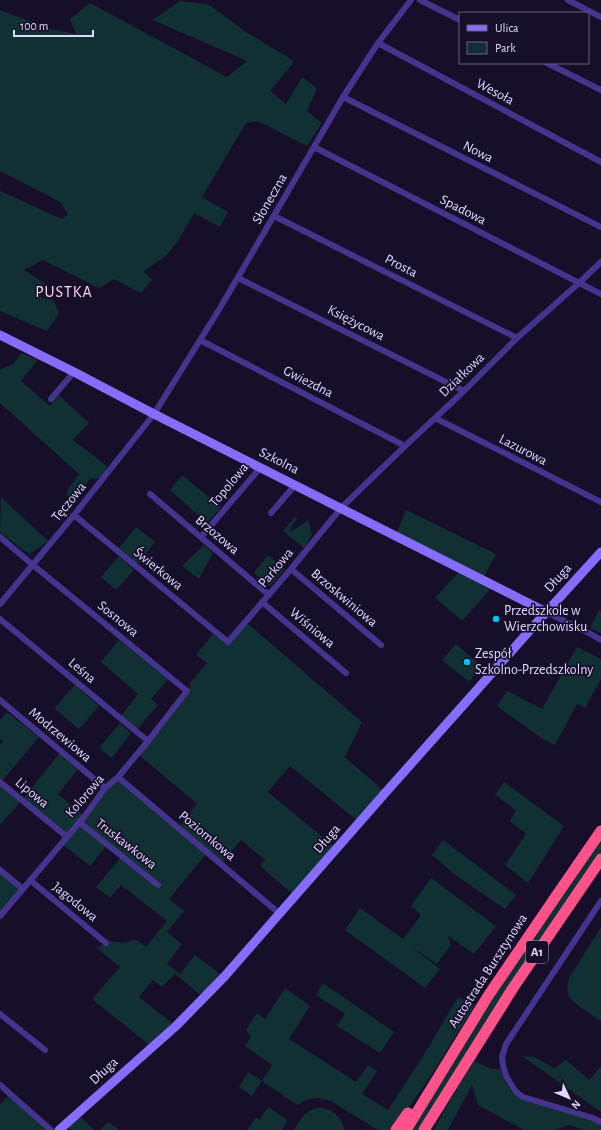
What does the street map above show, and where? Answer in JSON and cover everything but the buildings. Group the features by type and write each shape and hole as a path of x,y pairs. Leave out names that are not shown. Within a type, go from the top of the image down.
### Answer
{"highway":[{"name":"Autostrada Bursztynowa","path":"406,1130 488,996 601,831"},
{"name":"A1","path":"424,1130 476,1046 601,859"},
{"path":"396,1130 464,1034"},
{"path":"431,1130 476,1046"}],"street":[{"name":"Słoneczna","path":"154,414 238,278 343,97 378,43 412,0"},
{"path":"420,0 459,20"},
{"path":"568,0 601,17"},
{"name":"Wesoła","path":"378,43 601,162"},
{"path":"549,64 601,90"},
{"name":"Nowa","path":"343,97 601,227"},
{"name":"Spadowa","path":"314,147 601,294"},
{"name":"Prosta","path":"274,216 517,338"},
{"name":"Działkowa","path":"341,508 464,391 517,338 601,262"},
{"name":"Księżycowa","path":"238,278 464,391"},
{"name":"Szkolna","path":"0,335 546,612"},
{"name":"Gwiezdna","path":"200,340 405,446"},
{"path":"51,399 74,372"},
{"name":"Tęczowa","path":"0,604 74,515 154,414"},
{"name":"Lazurowa","path":"435,418 601,502"},
{"name":"Topolowa","path":"201,537 260,468"},
{"path":"271,514 295,485"},
{"name":"Brzozowa","path":"150,494 269,595"},
{"name":"Parkowa","path":"228,642 341,508"},
{"name":"Świerkowa","path":"74,515 228,642"},
{"name":"Sosnowa","path":"0,537 187,691"},
{"name":"Długa","path":"59,1130 176,1026 204,998 601,552"},
{"name":"Brzoskwiniowa","path":"291,569 381,645"},
{"name":"Wiśniowa","path":"262,602 346,673"},
{"path":"546,612 601,640"},
{"name":"Leśna","path":"0,619 148,741"},
{"name":"Kolorowa","path":"0,916 67,837 105,788 118,777 148,741 187,691"},
{"name":"Modrzewiowa","path":"0,700 105,788"},
{"name":"Poziomkowa","path":"118,777 280,914"},
{"name":"Lipowa","path":"0,782 67,837"},
{"name":"Truskawkowa","path":"79,822 158,885"},
{"path":"0,870 23,889"},
{"name":"Jagodowa","path":"30,880 106,943"},
{"path":"601,901 506,1044 502,1057 503,1065 510,1084 516,1092 524,1097 593,1118 601,1122"},
{"path":"0,1014 45,1050"},
{"path":"0,1085 51,1130"}],"green space":[{"path":"180,1 208,4 246,32 294,62 270,91 286,104 302,77 317,88 307,111 322,123 307,146 258,121 246,123 202,197 228,212 220,227 194,213 178,241 167,255 144,271 152,280 141,293 114,279 99,288 43,260 24,270 44,283 41,298 53,300 59,313 47,331 0,311 0,191 62,219 68,214 60,202 0,171 0,10 51,29 76,34 70,19 90,3 227,77 247,61 153,20"},
{"path":"22,353 38,360 21,381 50,406 59,395 89,423 73,440 108,467 100,478 90,479 69,509 67,491 79,474 0,403 0,370 13,364"},
{"path":"182,475 221,507 207,523 170,490"},
{"path":"1,497 48,541 30,554 0,532"},
{"path":"406,510 496,554 483,579 494,585 462,621 435,598 461,569 395,536"},
{"path":"295,517 297,519 290,528 291,532 308,520 312,535 304,548 283,531"},
{"path":"136,527 155,542 138,564 119,548"},
{"path":"204,545 213,553 199,579 182,566"},
{"path":"268,555 285,569 270,586 254,573"},
{"path":"119,556 134,570 116,590 101,577"},
{"path":"599,610 601,611 601,633 590,628"},
{"path":"246,622 362,722 345,757 385,792 359,822 290,766 268,792 337,849 296,897 260,866 265,860 241,840 221,864 207,853 169,899 184,911 167,932 182,944 167,964 180,974 195,955 224,977 204,998 175,974 162,987 153,980 139,997 176,1026 152,1047 92,999 120,967 97,948 110,941 124,943 134,940 146,947 167,921 121,885 110,898 96,887 122,856 107,845 90,866 61,843 66,837 22,800 59,754 78,769 58,794 84,816 118,777 178,828 197,804 138,754 191,686 190,683 207,663 196,655 213,634 226,644"},
{"path":"119,640 168,679 151,699 158,705 137,729 121,716 138,694 101,662"},
{"path":"456,644 482,666 469,682 442,660"},
{"path":"577,647 601,659 601,679 585,708 577,704 555,745 544,740 497,706 507,691 542,709"},
{"path":"75,685 99,706 79,729 54,708"},
{"path":"7,712 39,737 3,780 0,778 0,745 3,741 0,738 0,720"},
{"path":"120,723 131,733 112,758 99,748"},
{"path":"504,782 564,826 528,883 505,865 526,834 510,821 516,810 495,795"},
{"path":"0,786 20,802 1,824 0,824"},
{"path":"601,837 601,853 570,898 420,1130 410,1130 483,1011"},
{"path":"443,840 516,895 505,909 454,874 432,855"},
{"path":"0,870 23,889 0,916"},
{"path":"431,878 496,926 474,954 447,935 450,941 450,946 437,964 411,946 440,969 425,988 345,930 360,908 403,939 421,915 411,906"},
{"path":"601,927 601,1021 573,1001 568,994 568,984 569,978"},
{"path":"323,983 394,1032 380,1053 337,1026 345,1014 316,995"},
{"path":"285,988 310,1006 289,1039 356,1082 368,1065 377,1071 362,1094 388,1110 422,1058 458,997 475,1005 432,1074 393,1130 378,1130 331,1101 319,1098 306,1100 297,1105 262,1081 272,1065 245,1046 251,1037 246,1030 257,1013 265,1019"},
{"path":"522,1056 534,1057 554,1068 566,1060 589,1080 601,1066 601,1112"},
{"path":"474,1061 491,1069 500,1069 506,1083 515,1094 591,1119 601,1124 601,1130 584,1130 569,1125 554,1130 524,1130 478,1105 472,1085 448,1130 434,1130"},
{"path":"248,1072 262,1081 252,1096 239,1087"},
{"path":"10,1094 51,1130 0,1130 0,1105"},
{"path":"268,1107 287,1120 282,1130 247,1130 256,1117 259,1120"},
{"path":"320,1108 329,1110 336,1114 343,1125 344,1130 294,1130 307,1112"},
{"path":"77,1113 94,1130 71,1130 64,1125"},
{"path":"108,1122 119,1130 100,1130"}],"place":[{"name":"Przedszkole w Wierzchowisku","path":"496,619"},
{"name":"Zespół Szkolno-Przedszkolny","path":"467,662"}],"district":[{"name":"PUSTKA","path":"64,292"}]}
